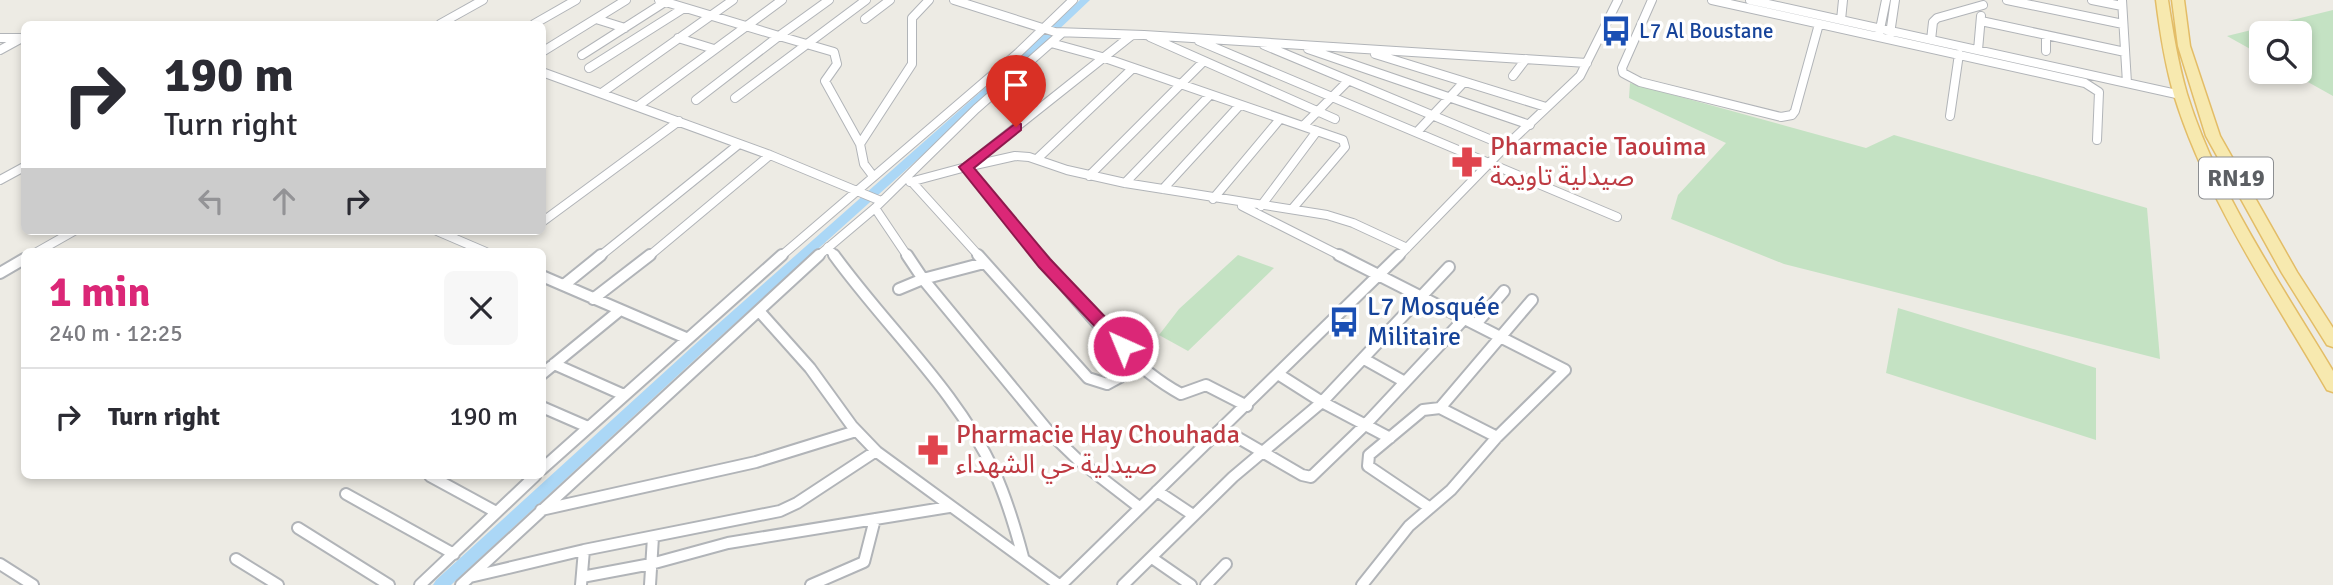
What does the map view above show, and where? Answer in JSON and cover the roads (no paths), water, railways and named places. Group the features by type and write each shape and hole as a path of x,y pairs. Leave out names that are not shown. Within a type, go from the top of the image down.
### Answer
{"main road":[{"name":"RN19","path":"2162,0 2168,44 2181,95 2202,152 2249,243 2333,386"},
{"name":"RN19","path":"2178,0 2184,46 2213,136 2290,273 2333,341"}],"street":[{"path":"445,21 482,0"},
{"path":"539,21 576,0"},
{"path":"546,50 626,0"},
{"path":"603,92 733,0"},
{"path":"638,106 782,0"},
{"path":"696,100 829,0"},
{"path":"735,98 866,0"},
{"path":"865,19 890,0"},
{"path":"860,144 912,64 912,18 929,0"},
{"path":"954,0 1059,33 1191,37 1587,63"},
{"path":"546,465 686,338 1018,53 1073,0"},
{"path":"760,312 815,374 856,431 876,451 949,508 1060,585 1247,406 1408,248 1506,146 1568,89 1587,63 1618,0"},
{"path":"1652,0 1622,68 1623,73 1640,82 1781,117 1792,115 1795,111 1819,24"},
{"path":"1712,0 1819,24 1880,32"},
{"path":"1750,0 1841,20 1959,54 2091,86 2099,92 2097,140"},
{"path":"1799,11 1802,0"},
{"path":"1841,20 1843,0"},
{"path":"1880,32 1886,0"},
{"path":"1890,35 1895,0"},
{"path":"2007,0 2123,22"},
{"path":"2030,0 2123,22"},
{"path":"2092,0 2122,3 2127,83"},
{"path":"582,55 662,1 680,4 834,52 837,64 825,81 860,144 864,163 873,176"},
{"path":"1931,40 1933,22 1937,18 1983,3 1978,50"},
{"path":"589,68 680,4"},
{"path":"596,19 625,28"},
{"path":"1981,21 2125,52"},
{"path":"465,581 877,202 899,185 1059,33"},
{"path":"966,167 1132,35"},
{"path":"1144,35 1335,119"},
{"path":"1890,35 1931,40 2181,95"},
{"path":"2046,35 2046,51"},
{"path":"1191,37 1618,217"},
{"path":"0,38 21,38"},
{"path":"678,38 714,49"},
{"path":"0,50 21,39"},
{"path":"1257,42 1506,146"},
{"path":"1051,43 1102,57 1343,140 1346,144 1293,208"},
{"path":"1294,45 1530,125"},
{"path":"1361,49 1546,107"},
{"path":"1950,116 1959,54"},
{"path":"1514,76 1526,59"},
{"path":"1088,176 1203,62"},
{"path":"1243,80 1257,66"},
{"path":"1038,158 1133,68"},
{"path":"546,73 770,155 877,202 923,279 1049,432 1077,459 1139,507"},
{"path":"1380,93 1394,78"},
{"path":"1303,126 1348,80"},
{"path":"1417,132 1465,82"},
{"path":"1125,183 1209,96"},
{"path":"1163,189 1239,106"},
{"path":"1213,199 1280,119"},
{"path":"546,219 679,121"},
{"path":"1261,206 1317,131"},
{"path":"564,285 739,144"},
{"path":"593,299 770,155"},
{"path":"899,185 1015,156 1038,158 1088,176 1213,199 1293,208 1353,223 1408,248"},
{"path":"966,167 1044,263 1142,365 1175,391 1189,393 1206,385 1247,406"},
{"path":"0,180 21,169"},
{"path":"912,182 1065,354 1094,382 1115,382 1142,365"},
{"path":"1236,202 1565,370 1497,437 1451,490 1409,526 1362,585"},
{"path":"44,248 67,235"},
{"path":"446,235 477,248"},
{"path":"828,247 877,316 933,376 994,468 1018,526 1023,557"},
{"path":"899,289 923,279 985,263"},
{"path":"0,273 21,264"},
{"path":"1123,585 1193,515 1322,402 1449,267"},
{"path":"546,278 686,338"},
{"path":"1476,324 1504,291"},
{"path":"1440,408 1532,300"},
{"path":"546,371 619,311"},
{"path":"1223,429 1311,477 1365,425 1464,319"},
{"path":"1364,359 1405,382"},
{"path":"554,364 624,396"},
{"path":"1278,374 1322,402 1390,438"},
{"path":"1430,508 1368,466 1369,455 1423,410 1440,408 1497,437"},
{"path":"546,409 588,427"},
{"path":"540,510 756,462 856,431"},
{"path":"465,581 584,550 780,511 797,503 876,451"},
{"path":"436,479 496,512"},
{"path":"421,585 532,479"},
{"path":"1157,491 1193,515"},
{"path":"346,494 454,554"},
{"path":"584,550 581,581 728,543 949,508"},
{"path":"811,585 864,562 875,519"},
{"path":"298,528 389,585"},
{"path":"689,552 693,528"},
{"path":"650,585 653,537"},
{"path":"1152,558 1191,585"},
{"path":"236,559 278,585"},
{"path":"0,564 33,585"},
{"path":"1206,585 1226,564"}],"waterway":[{"path":"441,585 1085,0"}],"place":[{"name":"L7 Al Boustane","path":"1616,31"},
{"name":"Pharmacie Taouima صيدلية تاويمة","path":"1467,162"},
{"name":"L7 Mosquée Militaire","path":"1344,322"},
{"name":"Pharmacie Hay Chouhada صيدلية حي الشهداء","path":"933,450"}]}
